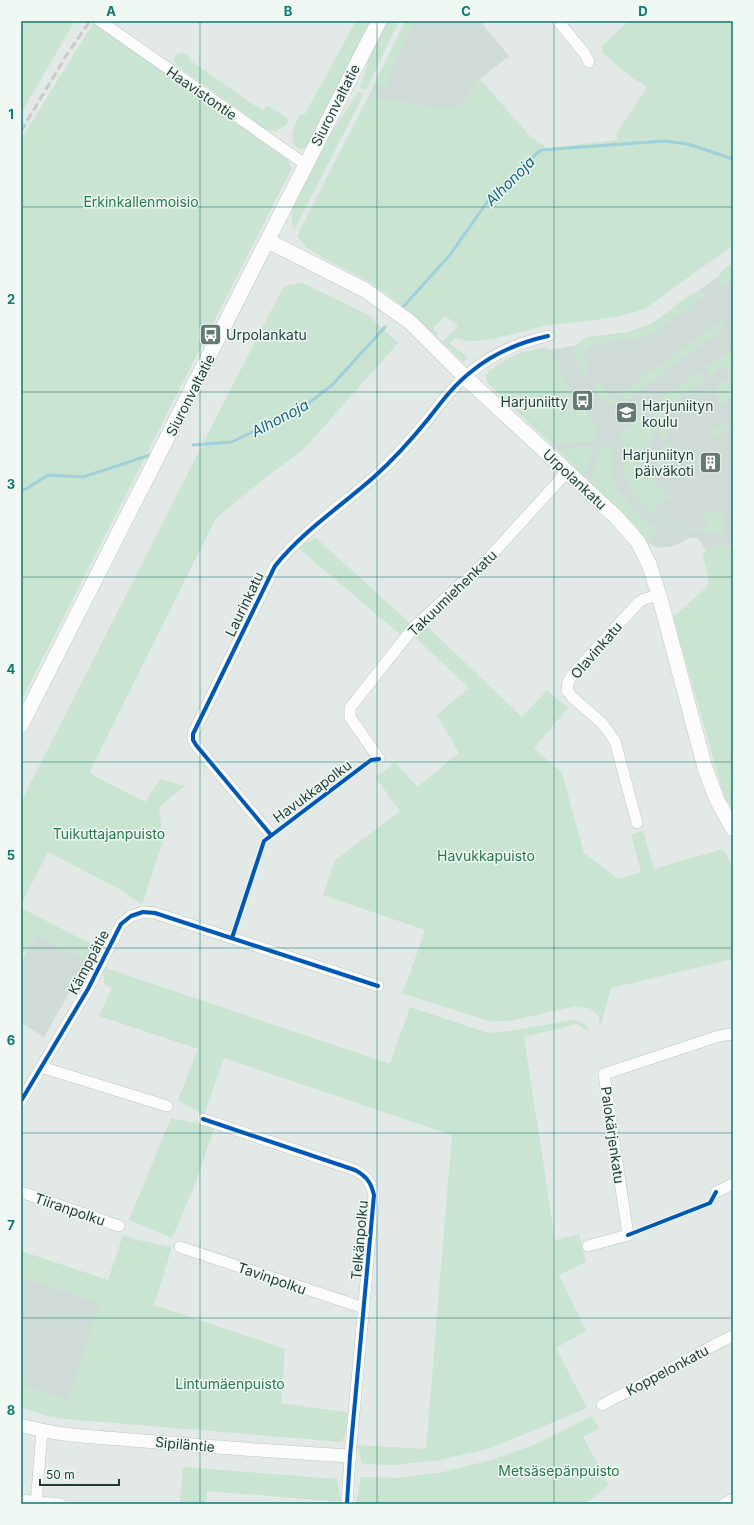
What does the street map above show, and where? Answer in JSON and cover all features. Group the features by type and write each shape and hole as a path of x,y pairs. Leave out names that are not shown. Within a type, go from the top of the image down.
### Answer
{"main road":[{"name":"Siuronvaltatie","path":"21,725 379,21"},
{"name":"Urpolankatu","path":"268,241 365,290 410,322 465,377 616,517 638,542 649,564 659,595 705,768 717,800 733,829"}],"street":[{"name":"Haavistontie","path":"100,21 305,164"},
{"path":"558,21 586,54 589,62"},
{"name":"Laurinkatu","path":"271,835 196,745 193,740 193,734 275,566 289,549 374,477 402,450 450,392 465,377 488,360 508,349 528,341 548,336"},
{"name":"Takuumiehenkatu","path":"379,759 350,717 350,708 413,628 485,562 567,472"},
{"name":"Olavinkatu","path":"638,823 615,741 602,723 573,698 567,690 568,682 573,674 638,603 644,599 659,595"},
{"name":"Kämppätie","path":"21,1101 88,989 121,924 131,916 143,912 155,913 378,986"},
{"name":"Palokärjenkatu","path":"588,1246 628,1235 604,1074 719,1036 733,1034"},
{"path":"41,1067 167,1106"},
{"name":"Telkänpolku","path":"204,1119 355,1170 365,1176 372,1184 374,1195 347,1504"},
{"path":"716,1192 733,1184"},
{"name":"Tiiranpolku","path":"21,1192 119,1226"},
{"name":"Tavinpolku","path":"180,1246 364,1308"},
{"name":"Koppelonkatu","path":"602,1405 733,1336"},
{"name":"Sipiläntie","path":"21,1425 42,1431 229,1448 350,1456"},
{"path":"36,1503 42,1431"},
{"path":"724,1504 733,1499"},
{"path":"21,1500 36,1503 60,1504"}],"shaded area":[{"path":"414,21 480,21 509,56 480,79 474,85 468,98 454,108 437,108 368,97 374,85 385,85"},
{"name":"Harjuniityn koulu","path":"733,263 733,547 719,545 706,550 698,538 689,538 674,546 658,548 647,542 636,526 487,382 486,377 489,371 520,353 543,348 550,350 577,345 588,337 628,332 651,324 719,276 723,270"},
{"path":"36,934 87,961 44,1037 21,1023 21,963"},
{"path":"21,1276 101,1303 68,1400 21,1385"}],"green space":[{"path":"21,21 75,21 21,113"},
{"path":"356,21 373,21 310,143 302,149 297,147 294,144 293,134 298,118 300,114 305,114"},
{"path":"387,21 399,21 366,90 360,88 369,57"},
{"path":"405,21 414,21 385,85 374,85"},
{"path":"629,21 733,21 733,245 646,308 622,315 596,320 546,326 482,341 455,338 450,343 468,358 463,362 442,342 458,326 448,318 443,317 433,329 438,333 436,336 396,301 373,284 315,253 306,247 297,236 368,97 437,108 454,108 468,98 474,85 480,79 530,136 547,148 618,140 616,134 647,87 631,77 602,52 602,46"},
{"name":"Erkinkallenmoisio","path":"94,22 286,157 292,168 21,701 21,139"},
{"path":"179,53 184,53 189,56 188,59 263,111 267,105 287,118 288,122 285,126 276,131 265,129 176,65 174,61 175,56"},
{"path":"358,92 364,94 294,230 292,224 292,212 294,205 330,135"},
{"path":"733,263 733,275 726,286 722,287 719,276"},
{"name":"Tuikuttajanpuisto","path":"303,283 368,315 398,343 303,450 265,478 216,518 89,773 145,802 160,779 185,786 159,807 163,841 142,905 123,891 48,852 21,904 21,802 284,286"},
{"path":"701,292 707,294 649,336 594,345 590,347 585,356 585,362 589,370 585,374 583,373 577,363 574,353 577,344 581,340 588,337 621,334 645,327 658,320 681,301"},
{"path":"724,319 724,325 719,334 695,349 627,400 621,393"},
{"path":"543,348 550,350 560,363 560,374 597,428 596,440 571,443 550,443 487,382 486,377 496,365 519,354"},
{"path":"733,349 733,377 722,366 711,376 705,367"},
{"path":"698,372 706,378 666,409 667,415 660,421 669,438 662,440 648,409"},
{"path":"731,378 733,384 733,395 722,404 718,400 716,387 721,381 723,384"},
{"path":"599,383 612,400 615,397 620,404 611,404 604,400 593,387"},
{"path":"642,414 650,422 655,438 646,450 645,457 648,470 656,482 670,496 669,501 665,500 657,505 654,513 666,521 678,526 705,529 707,523 702,513 705,510 723,513 723,534 705,533 674,526 664,522 645,507 635,496 624,479 625,449 620,433"},
{"path":"717,426 731,426 717,437 712,430"},
{"path":"609,443 612,457 611,472 616,489 646,521 659,531 647,542 636,526 591,483 595,464 601,449"},
{"path":"674,444 669,448 668,452 673,454 677,446 681,449 679,456 673,466 663,469 656,461 654,454 660,447"},
{"path":"594,446 584,477 558,450 559,449"},
{"path":"316,538 411,624 402,636 297,547"},
{"path":"719,545 733,547 733,809 724,796 673,617 708,586 708,576 703,556 706,550"},
{"name":"Havukkapuisto","path":"428,627 522,717 547,690 568,708 534,748 562,773 584,853 618,879 641,872 631,834 643,831 654,869 723,849 733,868 733,959 611,988 600,1028 599,1016 589,1008 575,1006 514,1020 492,1022 401,993 408,979 425,930 323,895 335,860 400,811 376,778 395,762 417,787 459,753 437,715 469,688 414,636"},
{"path":"21,908 95,946 87,961 36,934 26,953 21,951"},
{"path":"103,967 390,1064 410,1007 488,1033 516,1030 572,1020 580,1022 586,1026 590,1030 586,1030 577,1024 524,1037 555,1240 579,1234 586,1262 559,1275 586,1331 556,1348 587,1408 488,1449 440,1460 396,1465 362,1464 357,1445 426,1449 452,1135 224,1058 204,1115 178,1100 198,1049 99,1016 112,988 104,984"},
{"path":"171,1118 215,1127 195,1184 172,1238 129,1220"},
{"name":"Lintumäenpuisto","path":"123,1235 138,1240 172,1247 154,1305 285,1349 281,1403 352,1413 342,1442 66,1419 50,1417 21,1407 21,1385 68,1400 100,1303 21,1276 21,1251 108,1280"},
{"name":"Metsäsepänpuisto","path":"592,1416 599,1428 583,1437 609,1485 585,1504 356,1504 361,1477 397,1478 443,1472 491,1460 534,1445"},
{"path":"183,1467 337,1479 341,1502 207,1491 206,1504 180,1504"}],"waterway":[{"name":"Alhonoja","path":"402,308 449,256 488,201 522,166 541,150 664,141 688,144 733,159"},
{"name":"Alhonoja","path":"193,445 232,442 309,403 333,384 385,327"},
{"name":"Alhonoja","path":"21,490 26,489 48,475 83,477 150,455"}],"railway":[{"path":"21,131 66,56 90,21"}],"cycle path":[{"path":"271,835 196,745 193,740 193,734 275,566 310,530 389,463 416,434 460,381 480,365 508,349 528,341 548,336"},
{"name":"Havukkapolku","path":"232,938 264,841 371,760 379,759"},
{"path":"21,1101 88,989 121,924 131,916 143,912 155,913 378,986"},
{"path":"203,1119 355,1170 365,1177 370,1183 374,1195 347,1504"},
{"path":"628,1235 710,1203 716,1192"}],"place":[{"name":"Urpolankatu","path":"211,334"},
{"name":"Harjuniitty","path":"583,401"},
{"name":"Harjuniityn koulu","path":"626,413"},
{"name":"Harjuniityn päiväkoti","path":"710,462"}]}
